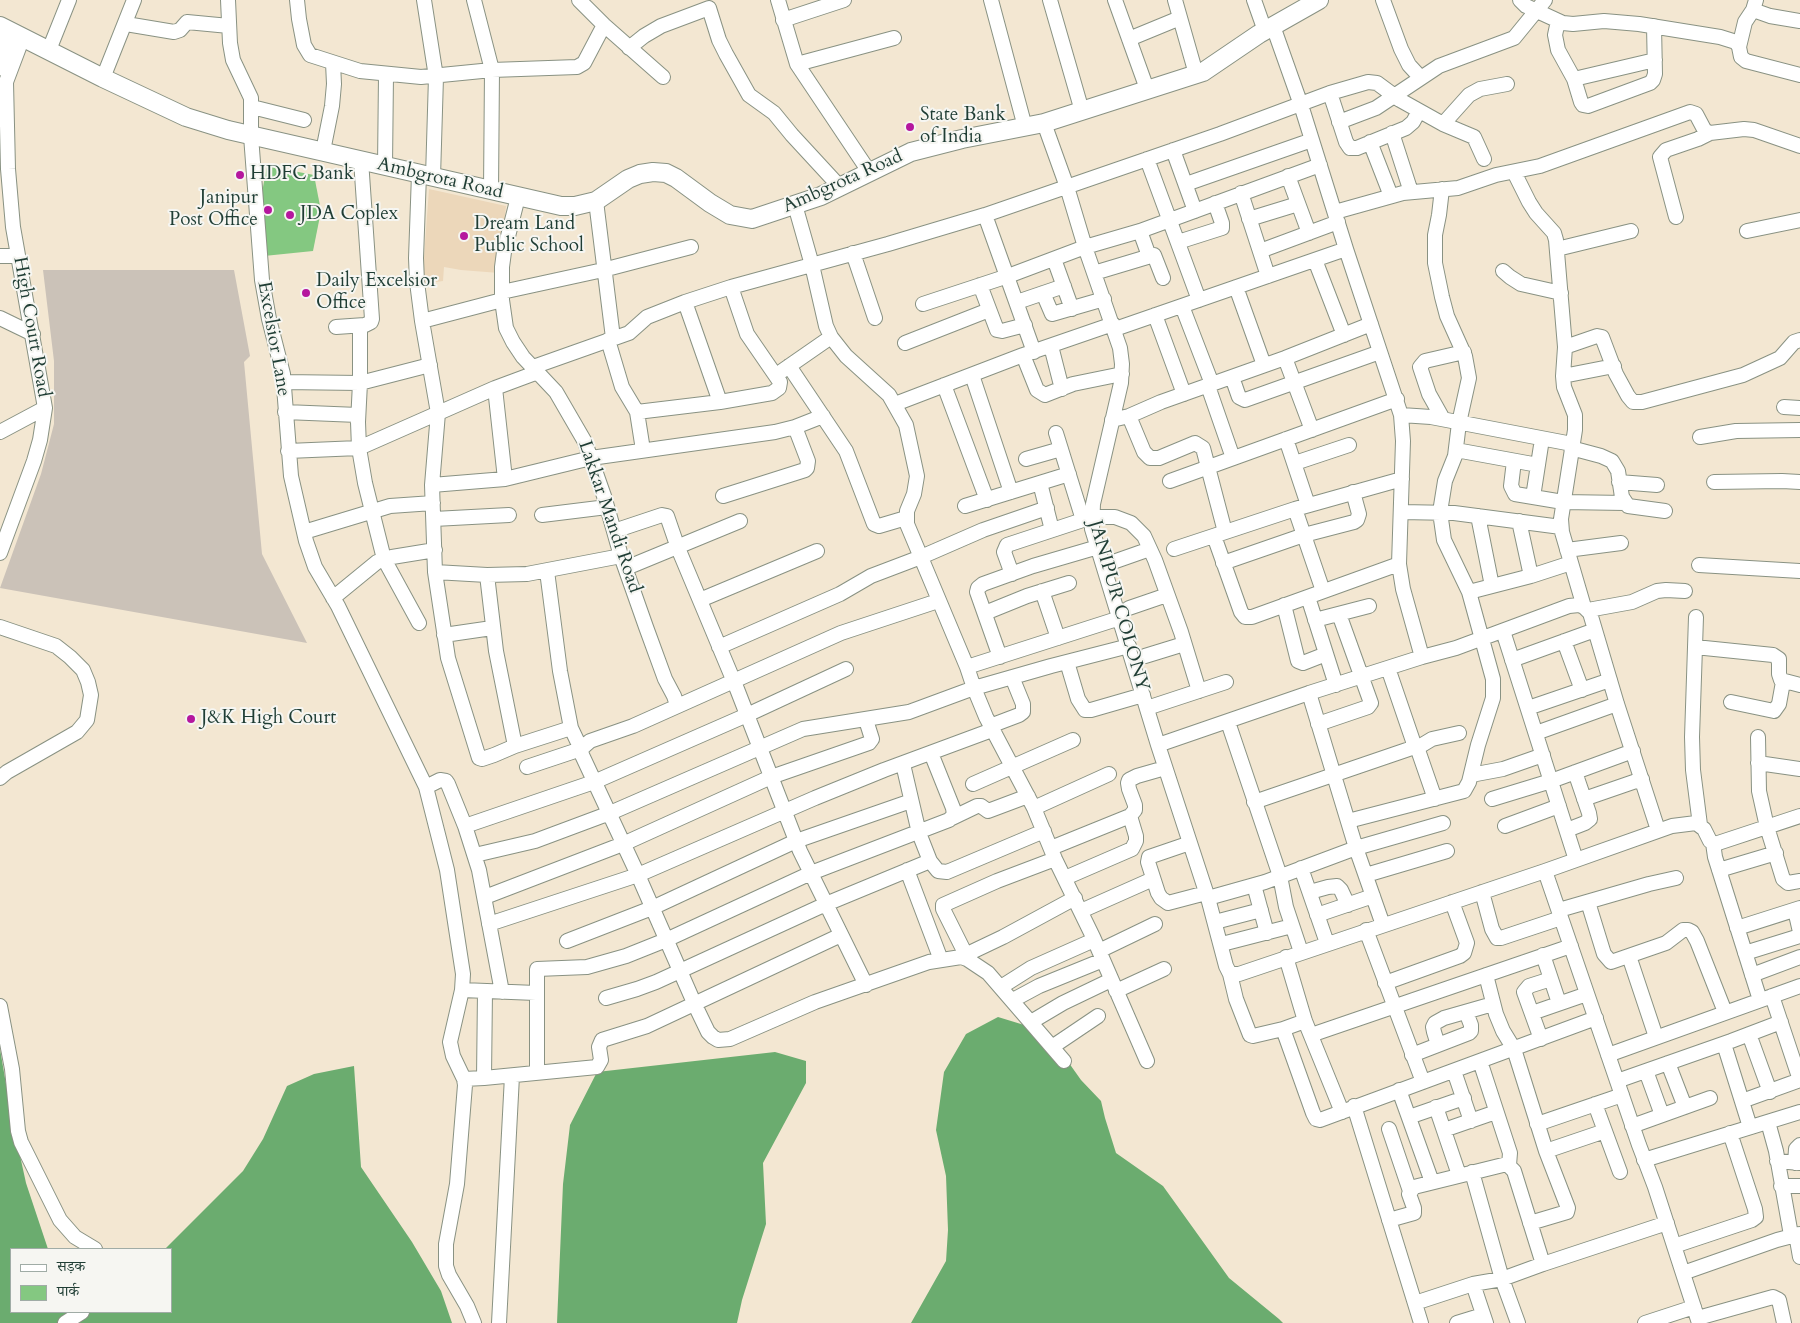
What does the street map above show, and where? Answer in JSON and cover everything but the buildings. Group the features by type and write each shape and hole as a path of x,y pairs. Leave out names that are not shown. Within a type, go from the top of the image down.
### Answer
{"main road":[{"name":"Ambgrota Road","path":"4,28 186,117 252,136 561,206 575,206 596,201 628,179 640,174 666,173 730,215 752,219 795,205 840,187 902,156 927,147 1044,123 1196,74 1209,68 1269,28 1319,0"}],"street":[{"path":"48,50 69,0"},
{"path":"104,78 134,0"},
{"name":"Excelsior Lane","path":"228,0 233,60 250,93 252,107 252,136 262,280 283,382 291,476 305,536 315,567 334,598 426,787 447,870 463,974 462,990 450,1042 453,1056 464,1078"},
{"path":"297,0 304,45 310,55 360,71 386,75 436,77 492,70 577,67 584,63 604,25"},
{"path":"424,0 436,77 416,258 422,321 438,413 432,485 436,572 448,658 479,758 494,755 515,746 571,728"},
{"path":"474,0 492,70 491,191"},
{"path":"579,0 629,48 663,77"},
{"path":"778,0 797,64 870,172"},
{"path":"783,20 844,0"},
{"path":"991,0 1025,127"},
{"path":"1050,0 1082,111"},
{"path":"1115,0 1148,89"},
{"path":"1175,0 1196,74"},
{"path":"1254,0 1269,28 1301,105 1346,249 1397,399 1401,415 1403,441 1399,564 1403,589 1422,657"},
{"path":"1383,0 1401,49 1409,65 1420,77"},
{"path":"1520,0 1526,6 1558,21 1573,24 1604,21 1654,26 1720,37 1736,42 1740,47"},
{"path":"1339,122 1376,108 1420,77 1450,61 1514,38 1546,0"},
{"path":"629,48 648,33 661,26 711,4 722,47 749,95 774,113 840,187"},
{"path":"1800,21 1770,16 1754,5 1745,22 1740,47 1740,54 1746,61 1800,74"},
{"path":"1129,38 1180,18"},
{"path":"1558,21 1555,42 1574,79 1581,102 1585,106 1592,106 1650,83 1655,77 1654,26"},
{"path":"126,24 174,32 180,30 187,22 229,26"},
{"path":"4,28 6,82"},
{"name":"High Court Road","path":"0,553 34,461 40,440 45,408 13,227 8,176 6,82 23,38"},
{"path":"797,64 894,38"},
{"path":"1574,79 1655,60"},
{"path":"322,151 333,100 333,63"},
{"path":"385,166 386,75"},
{"path":"288,451 359,448 536,370 629,333 647,317 685,302 985,214 1067,187 1355,85 1373,81 1392,95 1443,124 1474,137 1484,159"},
{"path":"1443,124 1469,95 1480,90 1507,84"},
{"path":"1330,93 1346,142 1350,148 1357,148 1410,125 1419,110"},
{"path":"252,107 304,120"},
{"path":"1260,251 1309,233 1336,217 1391,196 1464,186 1496,175 1565,158 1690,112 1696,114 1705,131 1710,134"},
{"name":"JANIPUR COLONY","path":"1044,123 1120,348 1121,383 1087,519 1125,613 1129,646 1145,702 1207,895 1236,999 1250,1035 1254,1036 1283,1029"},
{"path":"1676,217 1660,157 1666,150 1710,134 1744,129 1754,130 1800,146"},
{"path":"1392,133 1412,192"},
{"path":"1186,184 1312,140"},
{"path":"1370,142 1391,196"},
{"path":"1173,150 1196,211"},
{"path":"1147,159 1199,300"},
{"path":"336,327 369,324 372,319 361,160"},
{"path":"923,304 1008,276 1085,247 1140,231 1320,165"},
{"path":"1514,172 1536,213 1554,233 1557,249 1565,347 1564,387 1575,415 1575,430 1563,502 1562,527 1567,550 1595,630 1658,830"},
{"path":"1288,176 1309,233"},
{"path":"1348,821 1464,791 1468,786 1494,690 1493,679 1470,592 1444,540 1440,512 1445,482 1456,450 1459,423 1469,378 1464,352 1447,316 1433,251 1442,190"},
{"path":"1241,194 1268,276"},
{"name":"Lakkar Mandi Road","path":"518,197 502,267 504,316 509,335 523,357 550,384 578,427 591,458 624,562 665,679 672,691 672,708"},
{"path":"596,201 611,339 622,387 637,412 643,450"},
{"path":"1178,242 1222,228 1215,203"},
{"path":"1249,219 1298,204"},
{"path":"795,205 812,265 826,326 831,338 846,356 882,387 895,404 906,425 916,469 916,485 906,518 907,524 991,728 1031,802 1099,950 1147,1061"},
{"path":"985,214 1025,325 1034,384 1040,394 1050,394 1080,382 1122,374"},
{"path":"1747,231 1800,220"},
{"path":"1140,231 1149,256"},
{"path":"1557,249 1631,231"},
{"path":"422,321 502,296 691,247"},
{"path":"895,404 1051,346 1155,315 1346,249"},
{"path":"853,253 875,318"},
{"path":"0,256 18,256"},
{"path":"1094,273 1149,256 1156,256 1163,278"},
{"path":"1054,259 1072,309"},
{"path":"1314,260 1344,335"},
{"path":"1503,271 1521,284 1561,293"},
{"path":"980,285 997,330 1002,331 1025,325"},
{"path":"1017,302 1064,286"},
{"path":"637,412 720,402 776,392 780,382 747,334 731,287"},
{"path":"1236,287 1264,365"},
{"path":"1043,293 1052,314 1104,299"},
{"path":"685,302 720,402"},
{"path":"1182,306 1233,458"},
{"path":"905,343 989,310"},
{"path":"1155,315 1184,394"},
{"path":"0,318 33,334"},
{"path":"1112,420 1129,416 1371,324"},
{"path":"360,326 359,448 384,559 419,622"},
{"path":"1565,347 1600,336 1604,340 1614,366 1631,400 1633,402 1642,402 1744,375 1780,358 1794,342 1800,340"},
{"path":"775,375 831,338"},
{"path":"1051,346 1062,389"},
{"path":"1232,377 1238,397 1245,400 1380,352"},
{"path":"1442,419 1429,394 1420,367 1425,360 1464,352"},
{"path":"1285,358 1312,430"},
{"path":"283,382 360,383 430,365"},
{"path":"789,366 846,452 874,524 879,526 906,518"},
{"path":"1563,376 1614,366"},
{"path":"972,374 1011,492"},
{"path":"944,385 987,500"},
{"path":"495,388 505,479"},
{"path":"1170,481 1397,399"},
{"path":"1784,407 1800,408"},
{"path":"0,432 45,408"},
{"path":"285,412 358,415"},
{"path":"1401,415 1442,419 1542,439 1602,456 1612,462 1618,471 1622,497 1628,506 1665,511"},
{"path":"432,485 505,479 591,458 766,434 795,427 823,416"},
{"path":"1129,416 1147,456 1155,459 1159,458 1197,443 1203,448 1223,563 1244,616 1248,618 1399,564"},
{"path":"723,496 805,470 808,461 795,427"},
{"path":"1700,437 1736,431 1800,430"},
{"path":"1056,433 1069,474 1087,519"},
{"path":"1286,439 1295,463 1304,535 1324,591"},
{"path":"1533,497 1542,439"},
{"path":"1295,463 1349,445"},
{"path":"1026,459 1061,449"},
{"path":"1456,450 1538,465"},
{"path":"1514,461 1511,486 1513,492 1517,494 1563,502 1625,503"},
{"path":"965,506 1069,474"},
{"path":"1174,549 1301,507 1402,478"},
{"path":"1619,482 1658,485"},
{"path":"1714,482 1800,482"},
{"path":"1040,483 1052,530"},
{"path":"1223,563 1304,535 1357,520 1359,518 1358,508 1353,492"},
{"path":"305,536 372,511 397,505 433,503"},
{"path":"542,515 607,507"},
{"path":"719,647 840,594 871,576 983,530 1047,508"},
{"path":"1401,512 1440,512 1562,527"},
{"path":"434,519 509,515"},
{"path":"614,531 665,515 668,519 678,548 748,715 796,841 866,985"},
{"path":"1478,516 1492,586"},
{"path":"1012,574 1004,552 1007,545 1087,519 1115,517 1131,523 1144,536 1150,549 1199,691"},
{"path":"436,572 508,575 624,562 678,548 740,521"},
{"path":"1519,522 1531,576"},
{"path":"1567,550 1621,543"},
{"path":"1000,657 977,592 978,588 983,584 1012,574 1098,547"},
{"path":"1113,562 1150,549"},
{"path":"334,598 370,567 384,559 435,550"},
{"path":"700,600 817,550"},
{"path":"1470,592 1571,564"},
{"path":"1699,566 1800,571"},
{"path":"547,571 560,671 571,728 581,749 584,761 610,813 695,1005 708,1032 713,1037 725,1040 815,1002 929,962 964,956 1075,898"},
{"path":"487,575 492,628 515,746"},
{"path":"986,613 1042,591 1069,583"},
{"path":"1042,591 1058,638"},
{"path":"1158,745 1362,676 1481,639 1569,606 1586,608 1632,602 1657,591 1685,591"},
{"path":"967,667 1058,638 1167,595"},
{"path":"1308,597 1336,685"},
{"path":"527,767 581,749 590,742 734,682 841,633 938,601"},
{"path":"1284,605 1298,661 1303,663 1326,654"},
{"path":"1315,620 1369,606"},
{"path":"1318,724 1370,705 1371,699 1339,614"},
{"path":"1696,617 1692,737 1693,770 1700,825 1713,843 1713,851 1752,975 1781,1022 1796,1053 1800,1080 1742,1101"},
{"path":"0,627 56,646 83,670 91,695 87,720 77,732 7,772 0,778"},
{"path":"444,635 492,628"},
{"path":"1512,660 1595,630"},
{"path":"1503,631 1576,860"},
{"path":"1564,641 1582,690"},
{"path":"1146,656 1184,644"},
{"path":"475,855 535,841 610,813 803,729 909,712 974,688 1129,646"},
{"path":"1695,647 1757,653 1776,657 1780,662 1780,678 1783,682 1779,704 1774,712 1731,702"},
{"path":"1067,662 1078,699 1084,710 1145,702 1199,691 1226,682"},
{"path":"1388,668 1435,799"},
{"path":"465,826 594,782 748,715 846,669"},
{"path":"490,924 638,875 784,811 884,770 932,753 1019,715 1023,712 1023,704 1012,677"},
{"path":"1528,708 1610,680"},
{"path":"1783,682 1800,685"},
{"path":"1309,694 1356,848 1384,925"},
{"path":"1536,734 1618,704"},
{"path":"485,897 623,844 771,777 868,743 872,739 866,720"},
{"path":"1228,722 1280,876 1286,907 1301,952"},
{"path":"1254,802 1333,774 1416,748 1432,739 1459,733"},
{"path":"1758,737 1759,791 1767,827 1783,879 1791,883 1800,881"},
{"path":"974,784 1073,740"},
{"path":"1492,799 1551,781 1633,751"},
{"path":"932,753 953,808 954,816 952,818"},
{"path":"1471,775 1503,769 1543,755"},
{"path":"1758,763 1800,769"},
{"path":"903,764 919,833 930,861 938,871 947,872 1044,831"},
{"path":"1064,1061 988,973 964,956 943,905 1130,816 1135,805 1128,786 1129,780 1165,768"},
{"path":"1567,830 1590,820 1575,772"},
{"path":"537,1072 536,973 539,968 578,968 626,956 666,940 811,873 919,833 977,806 981,806 988,811 1031,802 1109,774"},
{"path":"1584,799 1642,779"},
{"path":"426,787 440,780 446,781 465,826 475,855 485,897 502,992"},
{"path":"567,941 652,908 796,841 911,801"},
{"path":"1505,826 1559,806"},
{"path":"1065,878 1132,849 1136,836 1130,816"},
{"path":"1713,843 1800,816"},
{"path":"1230,974 1238,974 1384,925 1658,830 1688,822 1700,825"},
{"path":"1190,843 1149,857 1148,862 1158,893 1161,898 1168,902 1254,885 1356,848 1443,823"},
{"path":"1366,875 1447,851"},
{"path":"1719,870 1776,853"},
{"path":"606,998 637,990 826,904 930,861"},
{"path":"1301,868 1327,943"},
{"path":"907,870 941,960"},
{"path":"1545,870 1697,1316"},
{"path":"1482,892 1492,929 1497,938 1501,938 1588,902 1676,878"},
{"path":"1081,912 1153,879"},
{"path":"1254,885 1267,933"},
{"path":"1310,892 1337,886 1348,905"},
{"path":"1317,916 1373,896"},
{"path":"1385,983 1464,953 1467,943 1452,902"},
{"path":"1588,902 1606,958 1611,962 1666,943 1683,930 1692,932 1698,940 1725,1012"},
{"path":"1737,928 1797,909 1800,932"},
{"path":"1215,922 1261,910"},
{"path":"1013,1000 1099,950 1155,924"},
{"path":"1222,944 1292,926"},
{"path":"1366,930 1423,1082"},
{"path":"474,1323 467,1306 449,1275 446,1255 457,1184 464,1078 512,1076 597,1067 601,1060 599,1047 602,1040 636,1031 842,935"},
{"path":"1745,953 1800,936"},
{"path":"1311,1035 1571,946"},
{"path":"1001,987 1031,968 1099,950"},
{"path":"1543,955 1559,1004"},
{"path":"1629,956 1656,1037"},
{"path":"1286,957 1311,1035 1348,1109 1389,1220 1421,1323"},
{"path":"1752,975 1800,957"},
{"path":"1031,1022 1063,1003 1164,969"},
{"path":"1486,975 1493,1004 1503,1031 1514,1049 1546,1152 1568,1208 1566,1212 1530,1223"},
{"path":"1540,1039 1525,989 1551,979"},
{"path":"1608,1055 1800,986"},
{"path":"462,990 536,993"},
{"path":"484,1078 485,991"},
{"path":"1532,1013 1587,994"},
{"path":"1438,1045 1434,1032 1435,1024 1444,1018 1493,1004"},
{"path":"0,1006 12,1069 18,1131 21,1142 60,1220 75,1237 93,1248"},
{"path":"1412,1055 1464,1036 1471,1031 1471,1025 1466,1012"},
{"path":"1052,1047 1098,1016"},
{"path":"1306,1021 1283,1029 1315,1117 1318,1120 1596,1018"},
{"path":"1617,1081 1781,1022"},
{"path":"1749,1034 1770,1092"},
{"path":"1724,1044 1750,1127"},
{"path":"1480,1061 1510,1153 1509,1165"},
{"path":"1668,1063 1686,1107"},
{"path":"1646,1070 1662,1115"},
{"path":"1454,1071 1471,1121"},
{"path":"499,1323 512,1076"},
{"path":"1399,1090 1432,1182"},
{"path":"1537,1124 1622,1095"},
{"path":"1409,1117 1464,1098"},
{"path":"1632,1126 1710,1098"},
{"path":"1595,1104 1620,1172"},
{"path":"1436,1107 1444,1130 1466,1174 1518,1323"},
{"path":"1444,1130 1496,1112"},
{"path":"1644,1160 1800,1112"},
{"path":"1768,1122 1781,1186 1796,1235 1800,1257"},
{"path":"1389,1129 1410,1192 1414,1213 1389,1220"},
{"path":"1546,1152 1605,1132"},
{"path":"1674,1246 1756,1217 1730,1133"},
{"path":"1777,1161 1797,1163 1796,1150 1800,1145"},
{"path":"1410,1192 1414,1187 1432,1182 1503,1164 1509,1165 1514,1171 1543,1264"},
{"path":"1781,1186 1800,1186"},
{"path":"1415,1303 1474,1284 1502,1279 1667,1224"},
{"path":"1683,1273 1796,1235"},
{"path":"1457,1323 1485,1319 1474,1284"},
{"path":"1645,1323 1697,1316 1773,1297 1779,1300 1784,1323"},
{"path":"65,1323 80,1313"}],"shaded area":[{"name":"Dream Land Public School","path":"429,189 506,206 499,273 444,267 443,281 422,284"},
{"path":"43,270 234,270 250,356 244,362 262,554 307,643 0,588 41,474 54,424 54,361"}],"green space":[{"name":"JDA Coplex","path":"267,166 314,175 321,211 313,251 264,256 259,208"},
{"path":"998,1017 1047,1032 1081,1080 1101,1101 1116,1153 1163,1186 1229,1278 1283,1323 911,1323 946,1261 948,1230 946,1176 936,1130 944,1072 966,1034"},
{"path":"0,1049 12,1119 26,1183 48,1248 10,1248 10,1313 172,1313 172,1248 166,1248 243,1171 263,1139 287,1086 314,1074 354,1066 361,1167 412,1242 441,1291 452,1323 0,1323"},
{"path":"775,1052 806,1061 806,1083 763,1163 766,1224 742,1300 737,1323 557,1323 563,1184 570,1125 597,1072"}],"place":[{"name":"State Bank of India","path":"910,127"},
{"name":"HDFC Bank","path":"240,175"},
{"name":"Janipur Post Office","path":"268,210"},
{"name":"JDA Coplex","path":"290,215"},
{"name":"Dream Land Public School","path":"464,236"},
{"name":"Daily Excelsior Office","path":"306,293"},
{"name":"J&K High Court","path":"191,719"}]}
